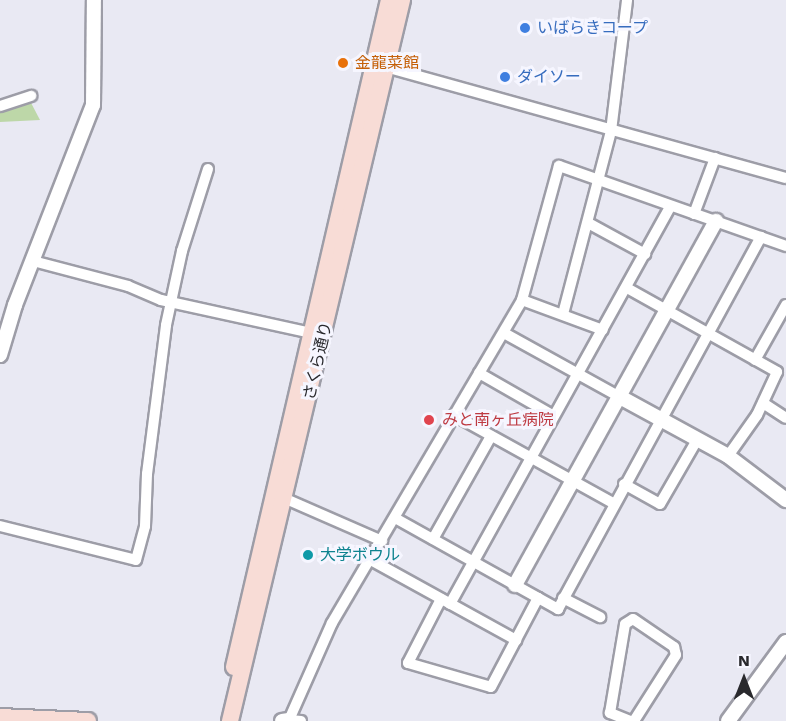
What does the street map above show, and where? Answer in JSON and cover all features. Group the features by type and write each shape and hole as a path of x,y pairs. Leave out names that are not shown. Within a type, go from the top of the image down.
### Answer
{"main road":[{"name":"さくら通り","path":"380,66 389,0"},
{"name":"さくら通り","path":"225,721 380,66 402,0"},
{"name":"さくら通り","path":"230,721 286,499 317,335"},
{"path":"0,717 88,721"}],"street":[{"path":"0,355 33,261 93,105 94,0"},
{"path":"563,314 590,224 611,131 627,0"},
{"path":"380,66 786,178"},
{"path":"0,106 31,96"},
{"path":"694,214 715,158"},
{"path":"291,721 318,650 522,300 559,166 786,246"},
{"path":"0,526 136,561 145,526 147,474 171,302 182,251 208,169"},
{"path":"538,598 491,687 408,663 445,601 474,562 671,206"},
{"path":"515,585 716,221"},
{"path":"590,224 645,254"},
{"path":"395,518 558,609 613,503 761,237"},
{"path":"33,261 128,286 171,302 317,335"},
{"path":"627,288 777,372 763,403 728,456"},
{"path":"522,300 603,330"},
{"path":"755,360 786,305"},
{"path":"504,333 728,456 786,500"},
{"path":"479,374 554,416"},
{"path":"763,403 786,418"},
{"path":"454,415 613,503"},
{"path":"433,539 491,436"},
{"path":"624,484 660,504 697,440"},
{"path":"286,499 382,541"},
{"path":"371,560 516,640"},
{"path":"563,598 600,617"},
{"path":"633,619 674,647 676,655 632,721 610,713 625,624 633,619"},
{"path":"728,721 786,642"}],"green space":[{"path":"29,99 40,120 0,122 0,109"}],"place":[{"name":"いばらきコープ","path":"525,28"},
{"name":"金龍菜館","path":"343,63"},
{"name":"ダイソー","path":"505,77"},
{"name":"みと南ヶ丘病院","path":"429,420"},
{"name":"大学ボウル","path":"308,555"}]}
